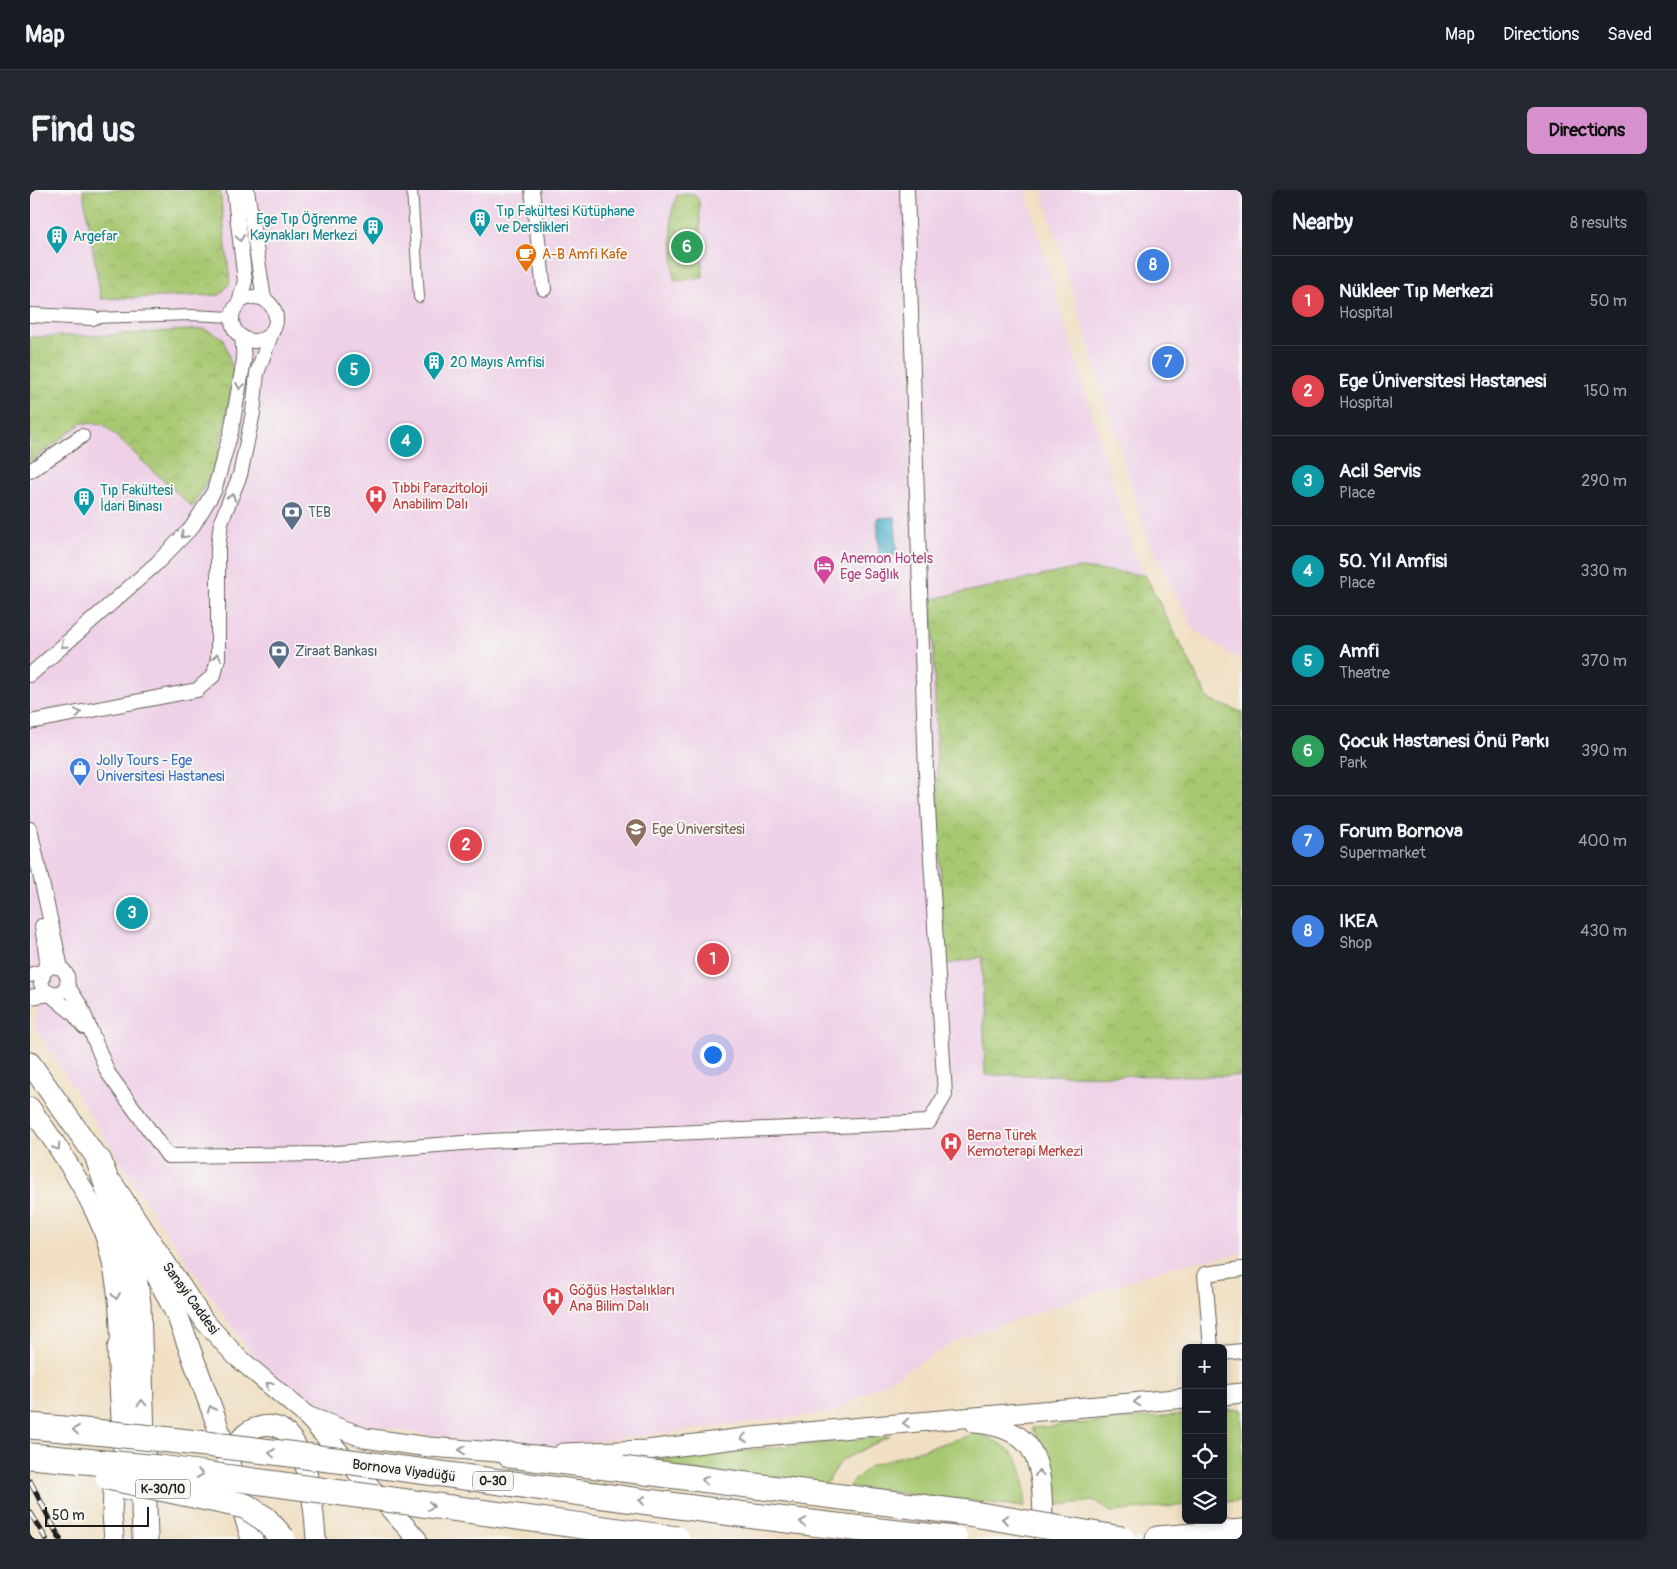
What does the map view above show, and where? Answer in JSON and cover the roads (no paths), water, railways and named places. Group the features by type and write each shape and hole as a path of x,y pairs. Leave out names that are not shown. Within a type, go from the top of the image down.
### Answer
{"highway":[{"path":"99,1161 131,1255 138,1304 145,1539"},
{"path":"120,1349 129,1539"},
{"name":"Bornova Viyadüğü","path":"30,1426 494,1481 850,1528 956,1539"},
{"path":"510,1455 968,1513 1122,1539"},
{"path":"30,1456 160,1468 677,1539"},
{"name":"K-30/10","path":"30,1460 245,1506 265,1519 283,1539"},
{"path":"1158,1539 1242,1532"}],"main road":[{"path":"30,1063 99,1161 178,1317 215,1418 252,1539"},
{"path":"30,1107 74,1174 97,1216 110,1254 120,1349 112,1514 114,1539"},
{"name":"Sanayi Caddesi","path":"99,1161 205,1322 236,1356 307,1416"},
{"path":"1227,1395 1242,1393"},
{"path":"307,1416 365,1438 510,1455 647,1450 752,1437 1182,1398"},
{"path":"307,1416 417,1539"},
{"path":"942,1420 986,1424 1007,1429 1030,1446 1038,1463 1044,1539"},
{"path":"230,1471 237,1441 248,1432 269,1425 280,1428 300,1452 308,1471 314,1508 316,1539"}],"street":[{"path":"234,190 245,281 232,317 233,327 242,337 248,340 261,340 272,332"},
{"path":"30,722 197,690 214,675 218,658 218,548 221,522 240,475 253,413 257,374 276,320 273,308 264,299 247,190"},
{"path":"412,190 420,297"},
{"path":"532,190 544,289"},
{"path":"30,829 61,968 68,976 68,985 80,1005 108,1073 168,1156 324,1154 488,1142 929,1122 945,1095 926,774 907,190"},
{"path":"239,302 248,297 264,299"},
{"path":"30,315 93,318 192,315 232,317"},
{"path":"30,675 157,564 192,527 214,491 231,432 244,360 242,337"},
{"path":"30,471 82,436"},
{"path":"30,864 47,950 47,960 37,973"},
{"path":"37,973 52,966 61,968"},
{"path":"37,973 41,984 74,1014 92,1038"},
{"path":"30,997 59,994 68,985"},
{"path":"1211,1344 1205,1274 1242,1269"},
{"path":"1227,1353 1242,1351"}],"water":[{"path":"895,517 897,555 879,556 877,518"}],"railway":[{"path":"30,1481 60,1539"},
{"path":"30,1512 46,1539"}],"place":[{"name":"Tıp Fakültesi Kütüphane ve Derslikleri","path":"480,238"},
{"name":"Ege Tıp Öğrenme Kaynakları Merkezi","path":"373,246"},
{"name":"Çocuk Hastanesi Önü Parkı","path":"687,247"},
{"name":"Argefar","path":"57,255"},
{"name":"IKEA","path":"1153,265"},
{"name":"A-B Amfi Kafe","path":"526,273"},
{"name":"Forum Bornova","path":"1168,362"},
{"name":"Amfi","path":"354,370"},
{"name":"20 Mayıs Amfisi","path":"434,381"},
{"name":"50. Yıl Amfisi","path":"406,441"},
{"name":"Tıbbi Parazitoloji Anabilim Dalı","path":"376,515"},
{"name":"Tıp Fakültesi İdari Binası","path":"84,517"},
{"name":"TEB","path":"292,531"},
{"name":"Anemon Hotels Ege Sağlık","path":"824,585"},
{"name":"Ziraat Bankası","path":"279,670"},
{"name":"Jolly Tours - Ege Üniversitesi Hastanesi","path":"80,787"},
{"name":"Ege Üniversitesi Hastanesi","path":"466,845"},
{"name":"Ege Üniversitesi","path":"636,848"},
{"name":"Acil Servis","path":"132,913"},
{"name":"Nükleer Tıp Merkezi","path":"713,959"},
{"name":"Berna Türek Kemoterapi Merkezi","path":"951,1162"},
{"name":"Göğüs Hastalıkları Ana Bilim Dalı","path":"553,1317"}]}
